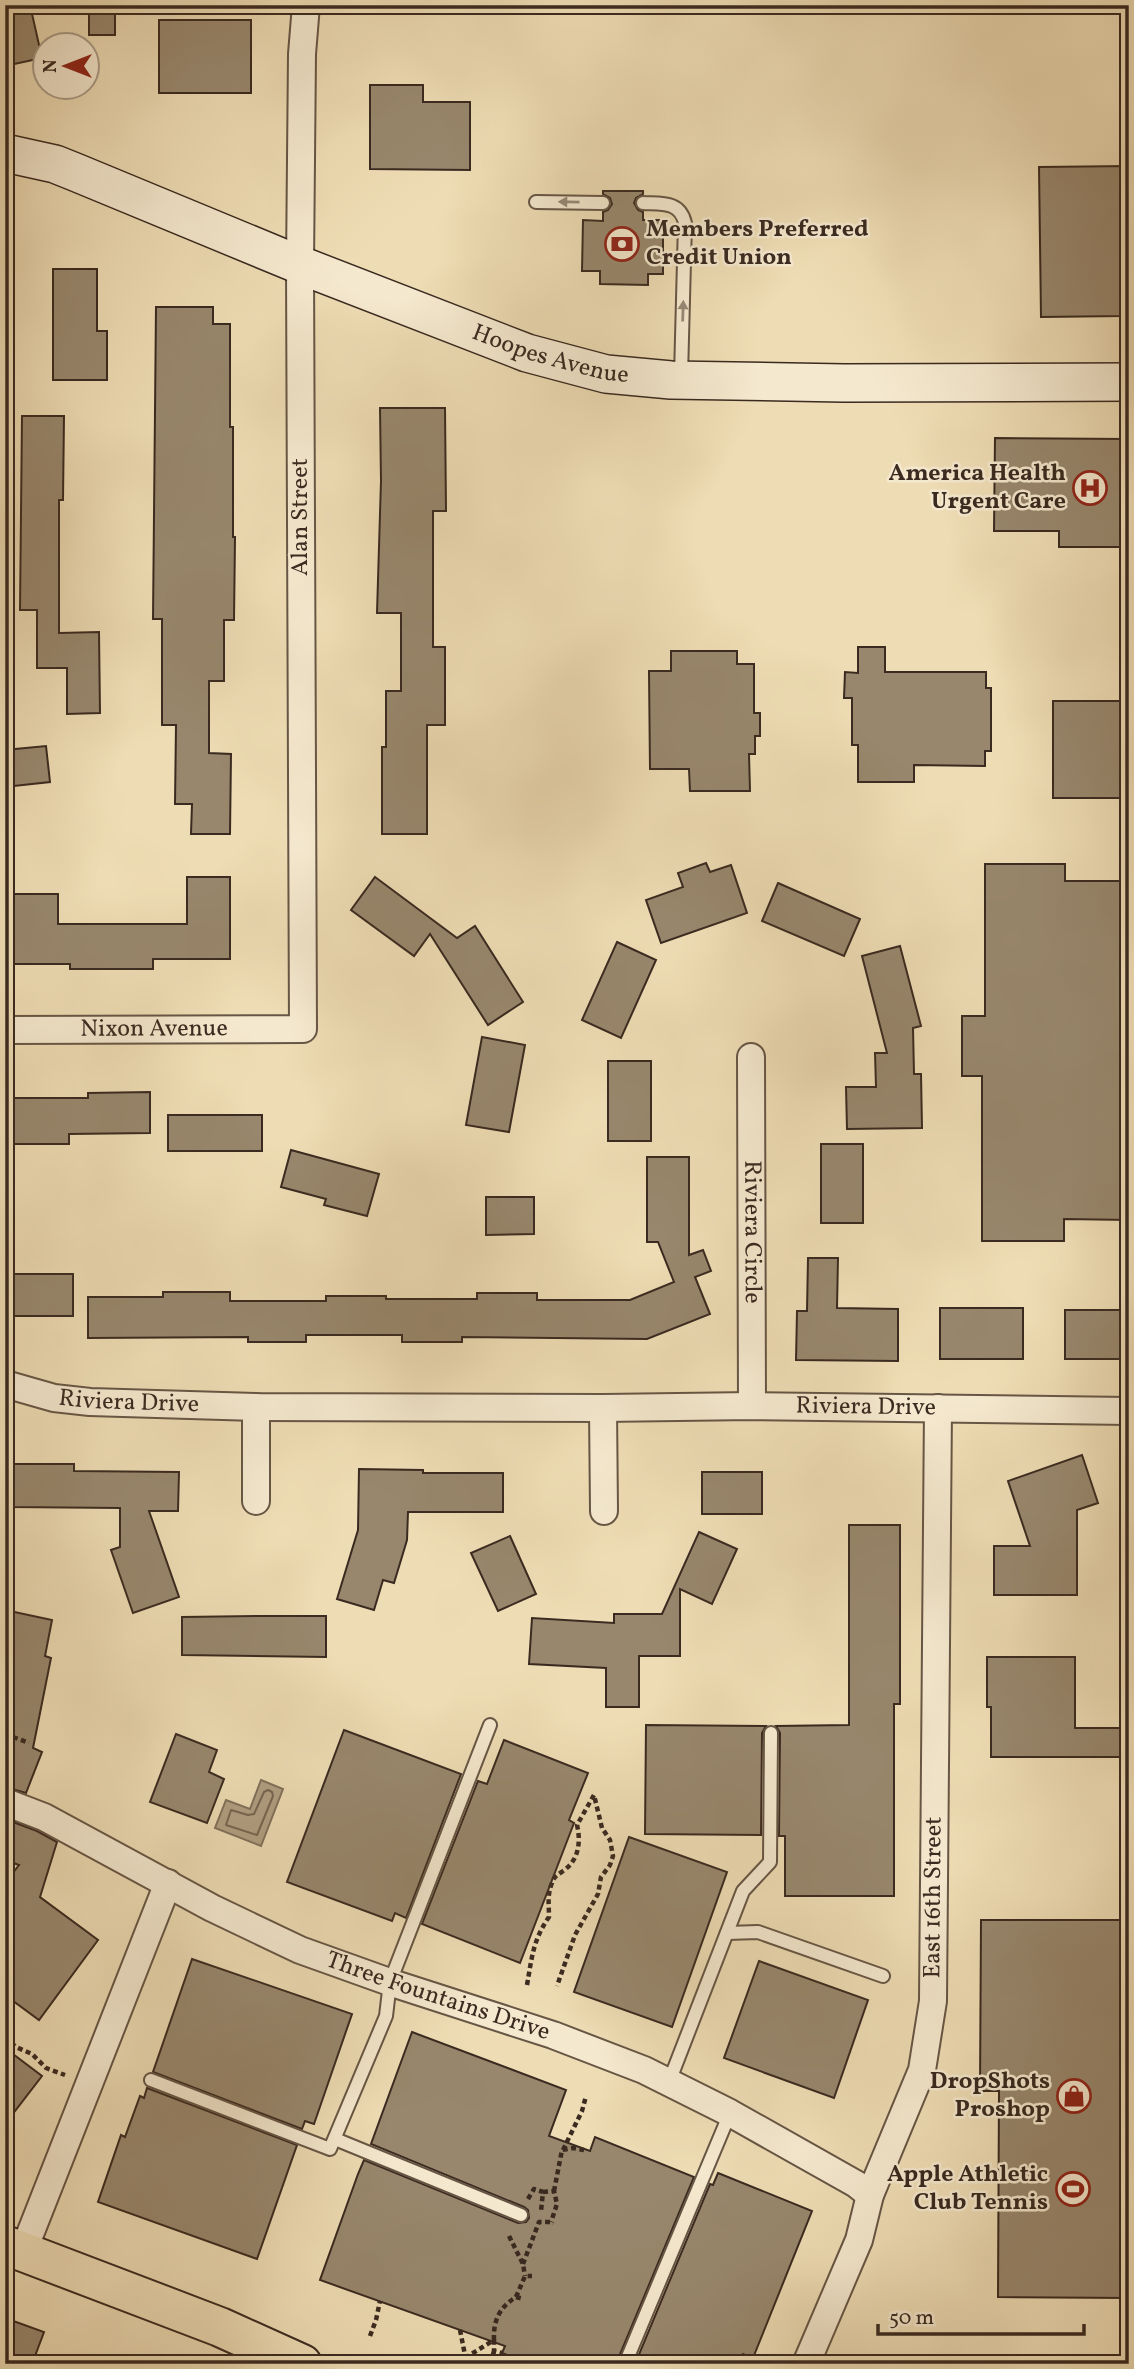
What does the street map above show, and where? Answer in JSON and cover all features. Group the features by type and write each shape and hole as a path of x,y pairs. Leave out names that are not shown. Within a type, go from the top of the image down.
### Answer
{"main road":[{"path":"14,2248 220,2327 302,2364"}],"street":[{"name":"Alan Street","path":"303,1028 300,265 302,54 306,5"},
{"name":"Hoopes Avenue","path":"5,153 55,164 300,265 527,353 606,374 681,379 844,383 1129,382"},
{"name":"Nixon Avenue","path":"5,1030 303,1028"},
{"name":"Riviera Circle","path":"751,1057 752,1406"},
{"name":"Riviera Drive","path":"5,1384 54,1398 90,1402 256,1407 752,1406 1129,1411"},
{"path":"256,1407 256,1501"},
{"path":"603,1408 604,1511"},
{"name":"East 16th Street","path":"806,2364 859,2239 870,2195 922,2070 933,2001 937,1408"},
{"name":"Three Fountains Drive","path":"5,1802 52,1821 212,1908 300,1950 553,2035 644,2070 730,2113 856,2184 870,2195"},
{"path":"14,2248 168,1883"}],"lane":[{"path":"536,202 603,203"},
{"path":"643,203 676,206 683,213 685,223 681,379"},
{"path":"151,2080 330,2149 386,2016 390,1982 490,1725"},
{"path":"669,2082 744,1891 770,1862 771,1733"},
{"path":"727,1933 758,1932 883,1976"},
{"path":"625,2364 730,2113"},
{"path":"335,2139 522,2216"}],"path":[{"path":"5,1734 29,1743"},
{"path":"527,1985 533,1949 540,1930 550,1917 547,1901 552,1883 579,1849 577,1825 594,1795 602,1828 610,1840 613,1856 601,1877 598,1894 575,1935 557,1986"},
{"path":"5,2037 16,2047 32,2054 46,2068 65,2075"},
{"path":"539,2222 552,2223 557,2204 554,2191 562,2150 582,2111 586,2096"},
{"path":"562,2150 584,2150"},
{"path":"528,2199 534,2189 554,2191"},
{"path":"523,2264 539,2222 543,2192"},
{"path":"490,2364 494,2351 495,2322 500,2310 516,2297 525,2276 523,2264 509,2236"},
{"path":"525,2276 532,2276"},
{"path":"516,2297 524,2299"},
{"path":"370,2336 380,2301"},
{"path":"460,2330 464,2340 464,2361"},
{"path":"464,2361 494,2340"},
{"path":"494,2351 502,2353"}],"water":[{"path":"261,1780 283,1789 261,1846 215,1828 226,1800 250,1809"}],"building":[{"path":"5,5 30,5 36,32 32,32 32,60 5,66"},
{"path":"89,5 115,5 115,35 89,32"},
{"path":"159,20 251,20 251,93 159,93"},
{"path":"370,85 423,85 423,102 470,102 470,170 370,169"},
{"path":"1129,166 1129,270 1122,287 1122,316 1041,317 1039,167"},
{"path":"603,191 643,191 634,203 638,210 643,212 643,220 663,220 663,274 648,274 648,285 600,284 600,271 582,271 583,220 603,221 603,212 612,204"},
{"path":"53,269 97,269 97,331 107,331 107,380 53,380"},
{"path":"156,307 213,307 213,324 230,324 230,427 233,427 235,537 234,620 224,620 224,681 209,681 209,753 231,754 230,834 191,834 192,804 175,804 176,725 162,725 162,619 153,619"},
{"path":"380,408 445,408 446,511 433,511 433,647 445,647 445,725 427,725 427,834 382,834 382,747 386,747 386,691 401,691 401,613 377,613"},
{"path":"22,416 64,416 63,500 59,500 59,633 99,632 100,713 67,714 67,668 37,668 37,610 20,610"},
{"path":"995,438 1129,439 1129,532 1120,532 1120,547 1059,547 1059,531 994,531"},
{"path":"858,647 885,647 885,672 986,672 986,688 991,688 991,751 985,751 985,766 914,765 914,782 858,782 858,745 852,745 852,698 844,698 845,672 858,673"},
{"path":"671,651 737,651 737,664 754,664 754,713 760,713 760,736 755,736 755,754 749,754 750,791 690,791 689,769 650,769 649,671 671,671"},
{"path":"1053,701 1129,701 1129,798 1053,798"},
{"path":"46,746 50,782 5,787 5,750"},
{"path":"706,863 710,872 731,865 747,913 661,943 646,900 683,887 678,873"},
{"path":"985,864 1065,864 1065,881 1129,881 1129,960 1123,960 1122,1140 1129,1140 1129,1220 1064,1219 1064,1241 982,1241 982,1076 962,1076 962,1016 985,1016"},
{"path":"187,877 230,877 230,959 153,959 153,969 70,969 70,964 5,964 5,924 14,924 14,894 58,894 58,924 187,924"},
{"path":"375,877 457,938 475,926 523,1002 488,1025 430,934 414,956 351,910"},
{"path":"778,883 860,919 844,956 762,921"},
{"path":"617,942 656,960 621,1038 582,1020"},
{"path":"900,946 921,1026 913,1028 914,1074 921,1074 922,1128 847,1129 846,1087 876,1087 875,1053 887,1053 862,956"},
{"path":"482,1037 525,1045 509,1132 466,1125"},
{"path":"608,1061 651,1061 651,1141 608,1141"},
{"path":"150,1092 150,1133 69,1134 69,1144 11,1144 11,1098 88,1098 88,1093"},
{"path":"168,1115 262,1115 262,1151 168,1151"},
{"path":"821,1144 863,1144 863,1223 821,1223"},
{"path":"291,1150 379,1174 367,1216 324,1205 326,1199 281,1187"},
{"path":"647,1157 689,1157 689,1255 703,1250 711,1271 695,1277 710,1314 647,1339 462,1337 462,1342 402,1342 402,1335 306,1335 306,1342 248,1342 248,1337 88,1338 88,1297 163,1297 163,1292 230,1292 230,1301 326,1301 326,1296 477,1299 477,1293 537,1293 537,1300 630,1300 674,1282 658,1242 647,1242"},
{"path":"486,1197 534,1197 534,1234 486,1235"},
{"path":"808,1258 838,1258 837,1308 898,1309 898,1361 796,1360 797,1311 807,1311"},
{"path":"13,1274 73,1274 73,1316 13,1316"},
{"path":"940,1308 1023,1308 1023,1359 940,1359"},
{"path":"1065,1310 1129,1310 1129,1359 1065,1359"},
{"path":"1082,1455 1098,1503 1077,1510 1077,1595 994,1595 994,1546 1030,1546 1008,1481"},
{"path":"10,1464 74,1464 74,1471 179,1472 178,1511 149,1511 179,1597 133,1613 111,1550 120,1547 120,1508 10,1507"},
{"path":"359,1469 423,1470 423,1473 503,1473 503,1512 408,1512 407,1540 394,1583 383,1580 374,1610 337,1599 358,1530"},
{"path":"702,1472 762,1472 762,1514 702,1514"},
{"path":"849,1525 900,1525 900,1704 894,1704 894,1896 785,1896 785,1836 779,1836 780,1733 776,1726 849,1725"},
{"path":"699,1532 737,1549 712,1604 680,1589 680,1656 639,1656 639,1707 606,1707 606,1668 529,1664 532,1618 614,1623 614,1614 662,1614"},
{"path":"510,1536 536,1594 498,1611 471,1553"},
{"path":"5,1610 52,1620 45,1656 51,1658 33,1748 42,1752 26,1793 5,1787"},
{"path":"326,1616 326,1657 182,1655 182,1617"},
{"path":"987,1657 1075,1657 1075,1728 1124,1728 1124,1757 991,1757"},
{"path":"646,1725 766,1726 762,1733 761,1835 645,1834"},
{"path":"344,1730 461,1774 406,1918 395,1913 392,1921 287,1882"},
{"path":"176,1734 217,1750 209,1772 224,1779 207,1823 150,1802"},
{"path":"504,1740 588,1773 569,1820 574,1823 520,1963 422,1924 478,1781 487,1784"},
{"path":"5,1819 57,1842 40,1897 98,1940 39,2020 5,1995 5,1883 19,1865 5,1860"},
{"path":"629,1837 727,1872 672,2027 574,1992"},
{"path":"981,1920 1122,1920 1121,2070 1129,2070 1129,2298 998,2297 999,2091 980,2091"},
{"path":"192,1959 352,2014 314,2124 305,2121 302,2129 153,2072"},
{"path":"759,1961 868,2000 834,2098 724,2058"},
{"path":"412,2032 566,2090 549,2136 590,2151 595,2137 694,2177 616,2364 507,2364 510,2356 502,2353 505,2346 320,2280 364,2160 518,2223 526,2222 529,2218 528,2210 524,2207 371,2144"},
{"path":"5,2048 42,2076 5,2124"},
{"path":"147,2088 297,2145 257,2259 98,2202 121,2135 125,2137 140,2096 144,2098"},
{"path":"718,2173 812,2211 753,2358 743,2354 740,2364 635,2364 710,2184 713,2185"},
{"path":"5,2318 44,2332 32,2364 5,2364"}],"place":[{"name":"Members Preferred Credit Union","path":"622,244"},
{"name":"America Health Urgent Care","path":"1090,488"},
{"name":"DropShots Proshop","path":"1074,2096"},
{"name":"Apple Athletic Club Tennis","path":"1073,2189"}]}
